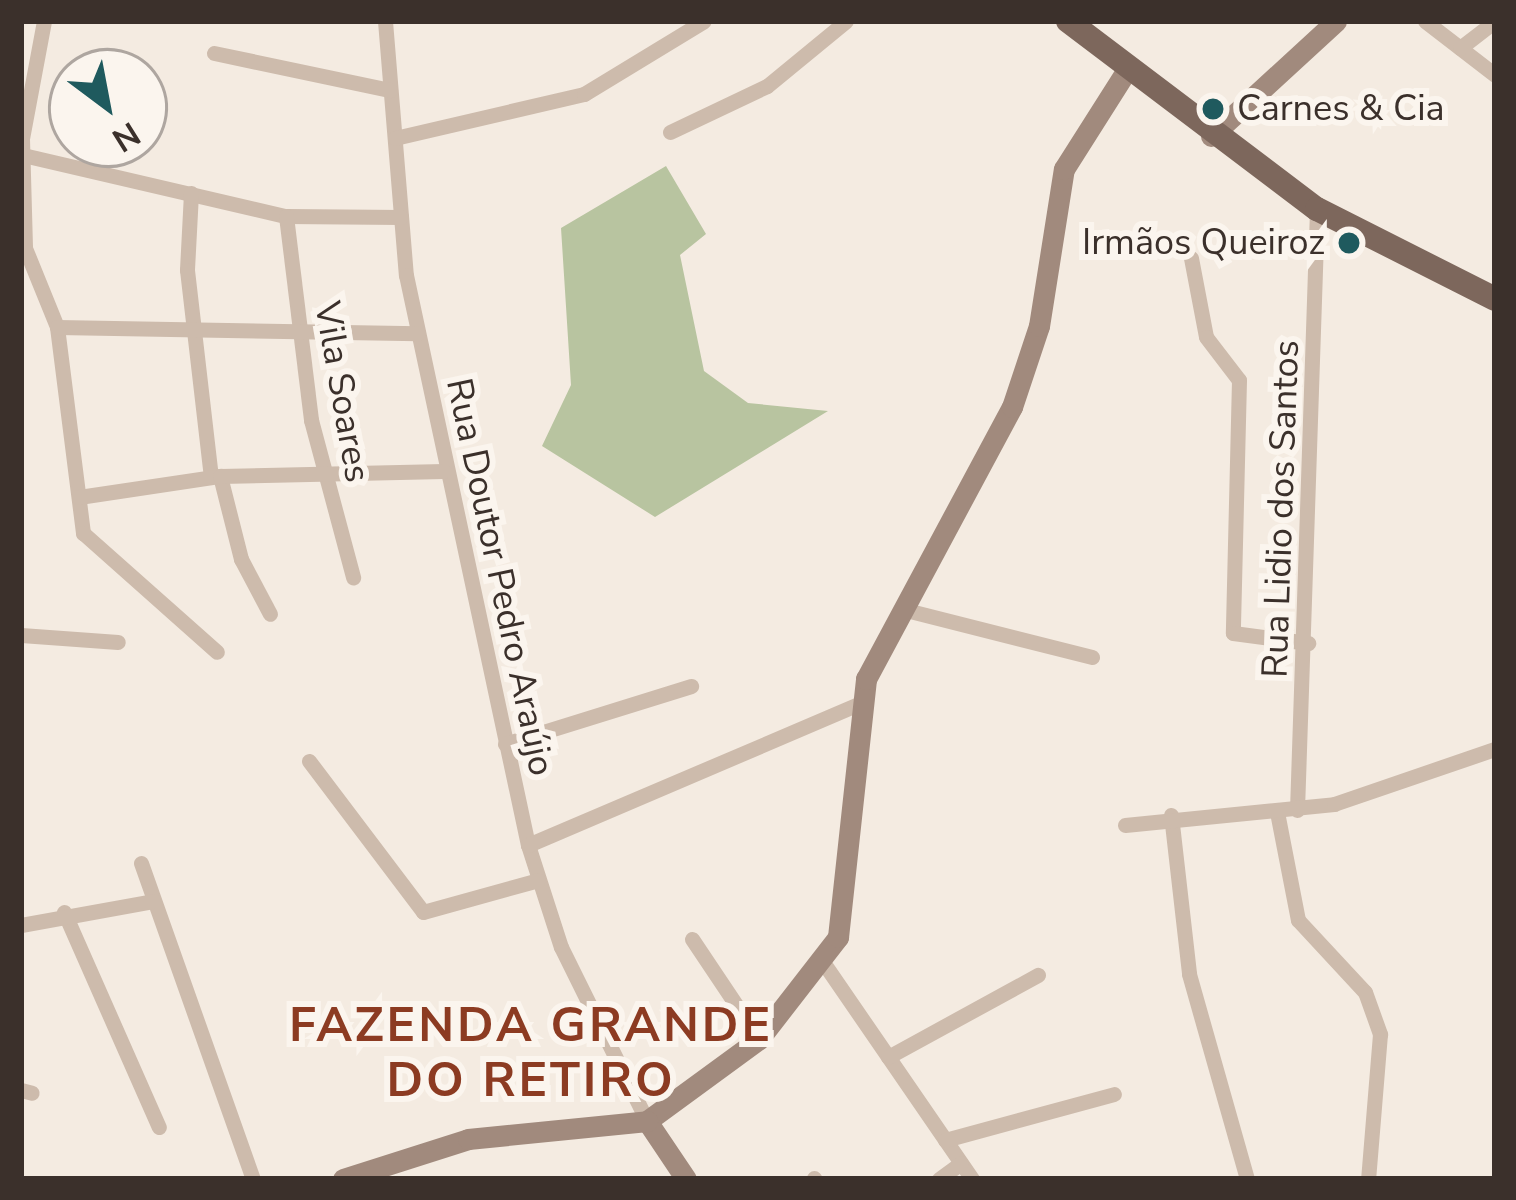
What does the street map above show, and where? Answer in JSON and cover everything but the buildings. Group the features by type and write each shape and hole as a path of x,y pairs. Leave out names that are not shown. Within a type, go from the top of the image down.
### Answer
{"main road":[{"path":"1068,21 1211,136 1317,209 1495,298"}],"street":[{"path":"44,21 23,155 28,267 57,327 79,497 91,550 183,611 218,652"},
{"name":"Rua Doutor Pedro Araújo","path":"385,21 401,217 418,333 444,471 528,844 538,880 647,1121"},
{"path":"395,138 584,94 704,21"},
{"path":"670,131 767,86 846,21"},
{"path":"1211,136 1336,21"},
{"path":"1425,21 1493,72"},
{"path":"1460,48 1495,21"},
{"path":"214,53 390,90"},
{"path":"344,1179 468,1138 647,1121 759,1040 825,965 852,889 861,703 902,609 1012,407 1039,326 1064,169 1128,68"},
{"path":"23,155 286,216 401,217"},
{"path":"191,193 195,330 215,477 241,560 270,614"},
{"name":"Rua Lidio dos Santos","path":"1297,810 1308,643 1317,209"},
{"name":"Vila Soares","path":"286,216 321,474 353,577"},
{"path":"1191,258 1206,337 1238,370 1234,636 1308,643"},
{"path":"57,327 299,335 418,333"},
{"path":"79,497 215,477 444,471"},
{"path":"902,609 1092,657"},
{"path":"21,635 118,642"},
{"path":"505,744 691,686"},
{"path":"528,844 861,703"},
{"path":"1125,824 1171,815 1297,810 1495,749"},
{"path":"309,761 423,912 538,880"},
{"path":"1277,812 1298,920 1365,992 1380,1034 1368,1179"},
{"path":"1171,815 1189,974 1247,1179"},
{"path":"141,863 253,1179"},
{"path":"21,925 64,912 153,901"},
{"path":"64,912 159,1126"},
{"path":"692,939 759,1040"},
{"path":"825,965 972,1179"},
{"path":"888,1058 1038,975"},
{"path":"945,1140 1114,1094"},
{"path":"647,1121 686,1179"},
{"path":"939,1179 961,1163"}],"green space":[{"path":"666,166 706,234 680,255 704,371 748,403 828,411 655,517 542,446 571,385 561,228"}],"place":[{"name":"Carnes & Cia","path":"1213,109"},
{"name":"Irmãos Queiroz","path":"1349,243"}],"district":[{"name":"FAZENDA GRANDE DO RETIRO","path":"531,1052"}]}
